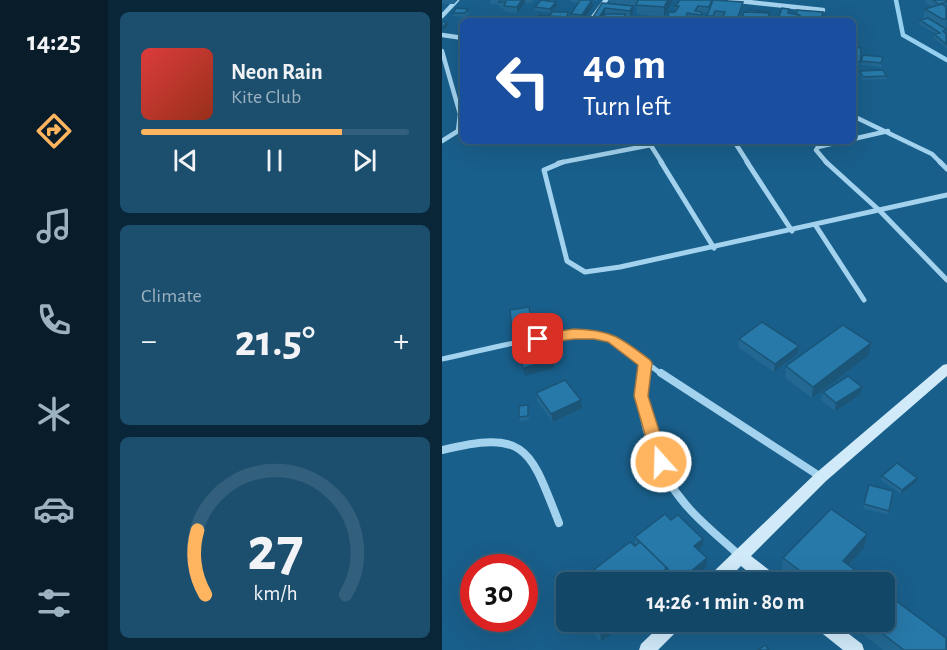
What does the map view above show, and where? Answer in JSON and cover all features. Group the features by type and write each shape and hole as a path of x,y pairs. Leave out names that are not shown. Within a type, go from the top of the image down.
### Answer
{"main road":[{"path":"724,572 821,477 946,368"},
{"path":"740,556 760,572"},
{"path":"647,650 665,632"},
{"path":"833,632 856,650"}],"street":[{"path":"442,16 457,0"},
{"path":"592,18 606,0"},
{"path":"730,0 823,10"},
{"path":"442,35 460,38"},
{"path":"442,51 460,114"},
{"path":"856,117 932,154 946,169"},
{"path":"442,141 458,131 460,126"},
{"path":"856,138 888,131"},
{"path":"646,144 546,167 544,175 567,261 572,268 588,272 714,248 946,195"},
{"path":"651,144 714,248"},
{"path":"736,144 792,231"},
{"path":"831,144 818,147 816,150 880,211 946,280"},
{"path":"816,226 864,300"},
{"path":"442,359 574,334 612,339 645,363 821,477"},
{"path":"645,363 641,396 661,462 685,504 740,556"},
{"path":"442,450 486,439 508,442 525,449 535,465 559,523"}],"building":[{"path":"500,0 522,0 517,7 504,6 506,2 499,2"},
{"path":"541,0 556,2 550,9 535,7"},
{"path":"580,0 592,0 582,15 571,14"},
{"path":"638,0 668,0 664,7 636,5"},
{"path":"680,0 712,0 709,7 698,6 695,11 702,12 701,15 687,13 686,18 668,18 669,12 675,12 679,6 675,6"},
{"path":"713,0 743,2 738,18 722,18 725,12 715,11 713,16 707,16"},
{"path":"933,0 946,0 946,2 939,4"},
{"path":"602,3 633,6 630,11 605,8 599,17 593,17"},
{"path":"942,4 946,7 946,19 925,9"},
{"path":"456,8 468,9 465,13 453,13"},
{"path":"782,8 789,9 788,13 798,15 796,18 778,18"},
{"path":"750,10 770,12 768,17 769,13 749,12"},
{"path":"797,10 823,12 822,18 800,18 800,15 796,14"},
{"path":"552,12 568,12 567,17 550,16"},
{"path":"744,12 769,13 768,18 742,18"},
{"path":"605,14 625,14 624,18 604,18"},
{"path":"539,15 560,17 560,18 536,18"},
{"path":"928,18 946,29 943,31 946,34 946,44 934,34 940,33 920,20"},
{"path":"856,47 861,48 860,62 856,62"},
{"path":"863,55 883,57 881,63 861,61"},
{"path":"883,70 886,76 863,77 860,71"},
{"path":"529,307 533,327 512,330 510,310"},
{"path":"762,322 799,346 775,364 739,339"},
{"path":"843,325 871,343 813,387 786,366"},
{"path":"546,341 553,360 523,368 517,348"},
{"path":"848,376 862,387 836,403 823,392"},
{"path":"565,380 581,400 551,414 536,393"},
{"path":"528,405 528,416 519,417 519,406"},
{"path":"897,463 917,478 902,490 882,476"},
{"path":"869,485 893,491 889,511 864,504"},
{"path":"831,509 867,534 843,561 858,572 802,572 783,558"},
{"path":"665,514 671,520 678,515 703,539 694,546 707,558 690,572 670,572 635,537"},
{"path":"630,542 635,546 640,542 667,568 662,572 591,572"},
{"path":"895,600 946,638 946,650 904,650 880,632 895,632"},
{"path":"765,645 769,650 758,650"}],"waterway":[{"path":"896,0 903,35 947,60"}],"route":[{"path":"538,339 594,334 612,339 629,349 645,363 641,396 650,433 661,462"}]}
